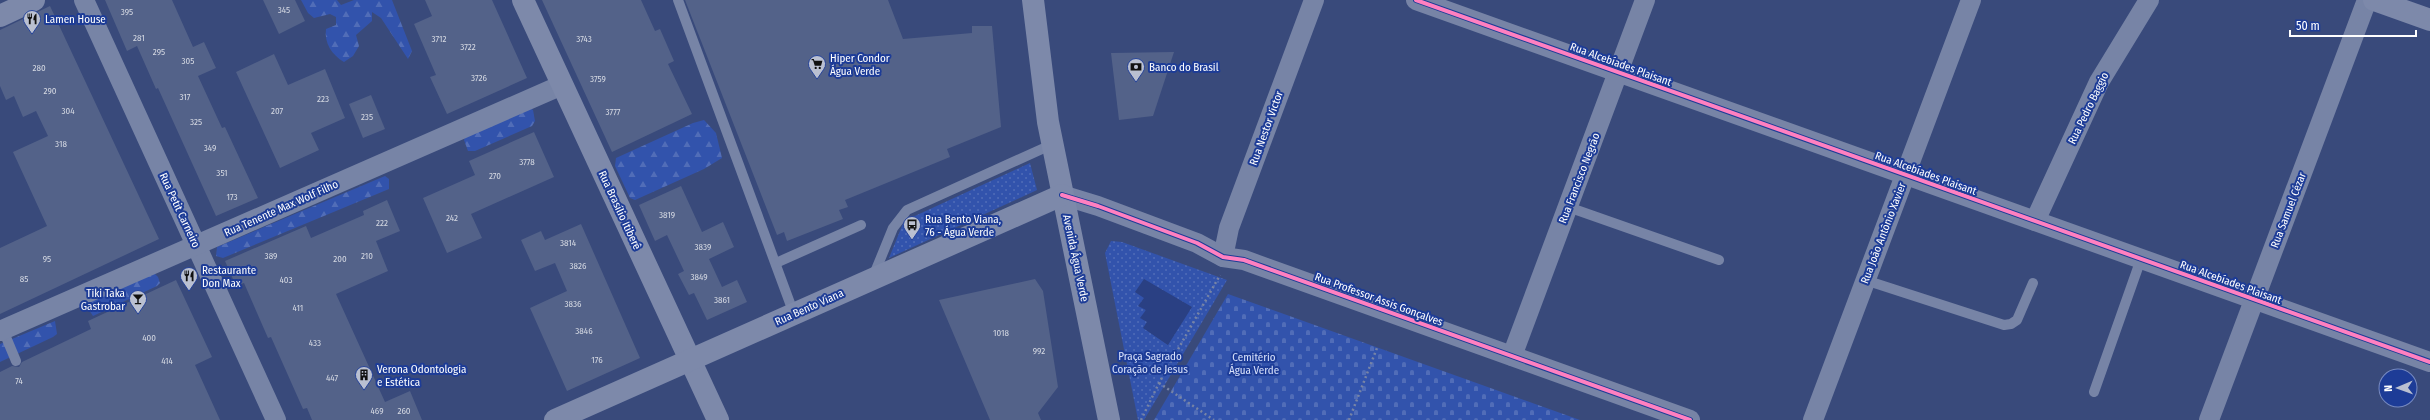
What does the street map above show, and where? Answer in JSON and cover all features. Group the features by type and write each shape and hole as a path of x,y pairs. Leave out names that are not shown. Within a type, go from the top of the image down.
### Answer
{"main road":[{"path":"0,16 34,0"},
{"name":"Rua Brasílio Itiberê","path":"523,0 718,420"},
{"name":"Avenida Água Verde","path":"1034,0 1053,144 1062,195 1110,420"},
{"path":"2374,0 2430,20"},
{"name":"Rua Bento Viana","path":"555,420 1062,195"}],"street":[{"name":"Rua Petit Carneiro","path":"84,0 276,420"},
{"name":"Rua Nestor Victor","path":"1223,257 1229,228 1314,0"},
{"name":"Rua Alcebíades Plaisant","path":"1416,0 2430,362"},
{"name":"Rua Francisco Negrão","path":"1512,356 1645,0"},
{"name":"Rua João Antônio Xavier","path":"1813,420 1971,0"},
{"name":"Rua Pedro Baggio","path":"2035,221 2099,82 2149,0"},
{"name":"Rua Samuel Cézar","path":"2209,420 2367,0"},
{"name":"Rua Tenente Max Wolf Filho","path":"1,330 562,85"},
{"name":"Rua Professor Assis Gonçalves","path":"1062,195 1098,206 1197,243 1223,257 1244,260 1690,420"}],"lane":[{"path":"678,0 794,314"},
{"path":"872,279 893,228 907,210 1053,144"},
{"path":"1568,207 1718,260"},
{"path":"776,263 861,225"},
{"path":"2094,392 2141,259"},
{"path":"1865,280 2004,325 2011,324 2017,320 2033,283"},
{"path":"1,330 16,361"}],"path":[{"path":"1141,420 1159,383 1219,280 1223,257"},
{"path":"1349,420 1377,348"},
{"path":"1159,383 1214,420"}],"green space":[{"path":"301,0 337,0 341,5 354,0 392,0 412,51 408,59 381,18 372,12 372,21 356,35 359,46 353,56 344,62 336,56 326,39 326,29 336,25 336,17 330,14 314,18 308,13"},
{"path":"529,107 533,110 535,121 532,126 475,151 468,151 464,140 466,135"},
{"path":"704,120 716,133 722,158 704,169 635,200 630,198 615,166 616,158 693,123"},
{"path":"1030,163 1037,190 889,258 904,221"},
{"path":"385,176 389,179 389,189 223,258 216,256 217,247"},
{"name":"Praça Sagrado Coração de Jesus","path":"1111,241 1122,242 1227,280 1144,420 1138,420 1105,253","holes":["1144,297 1168,345 1144,328 1147,322"]},
{"path":"153,272 158,277 160,283 157,286 93,316 87,307 88,301"},
{"name":"Cemitério Água Verde","path":"1228,294 1580,420 1154,420"},
{"path":"55,321 57,334 53,337 0,362 0,344"}],"shaded area":[{"path":"1144,279 1192,307 1168,345 1143,328 1147,322 1140,318 1146,310 1138,306 1144,298 1135,292"}],"building":[{"path":"105,0 172,0 193,47 204,42 216,68 198,76 222,128 225,127 258,198 216,216 158,88 156,89 137,46 127,51"},
{"path":"263,0 295,0 305,21 279,34"},
{"path":"425,0 492,0 527,78 447,114 430,77 436,75 414,24 432,16"},
{"path":"542,0 641,0 655,31 660,29 674,61 668,64 692,114 612,152"},
{"name":"Hiper Condor Água Verde","path":"685,0 888,0 903,39 972,33 972,26 992,26 1001,127 947,149 950,157 845,200 848,207 839,210 843,219 787,241 784,232 777,235"},
{"path":"50,6 159,239 0,314 0,248 47,226 13,152 48,136 36,111 23,117 14,96 6,100 0,86 0,30"},
{"path":"1174,52 1153,116 1119,120 1111,53"},
{"path":"274,54 288,85 325,69 345,118 311,133 319,150 280,168 236,72"},
{"path":"371,95 385,129 363,138 349,104"},
{"path":"534,132 554,177 471,214 482,238 447,253 423,198 475,175 469,161"},
{"path":"681,186 702,232 723,222 734,247 709,259 722,287 737,280 747,302 707,320 694,293 689,295 678,274 684,271 667,235 655,241 639,205"},
{"path":"387,200 400,231 376,241 388,271 336,294 385,402 410,391 422,420 312,420 307,408 303,409 271,337 268,338 244,283 236,286 225,261 306,226 311,238 364,215 363,211"},
{"path":"581,224 640,358 567,391 530,308 567,291 555,263 535,271 521,240 541,231 545,240"},
{"path":"1035,279 1043,291 1058,387 1038,413 1041,420 990,420 939,300"},
{"path":"176,280 212,357 195,365 220,420 0,420 0,372 12,366 19,367 22,362 91,329 88,321"}],"cycle path":[{"path":"1416,0 2430,362"},
{"path":"1062,195 1098,206 1197,243 1223,257 1244,260 1690,420"}],"place":[{"name":"Lamen House","path":"32,34"},
{"name":"Hiper Condor Água Verde","path":"817,79"},
{"name":"Banco do Brasil","path":"1136,82"},
{"name":"Rua Bento Viana, 76 - Água Verde","path":"912,240"},
{"name":"Restaurante Don Max","path":"189,291"},
{"name":"Tiki Taka Gastrobar","path":"138,314"},
{"name":"Verona Odontologia e Estética","path":"364,390"}]}
